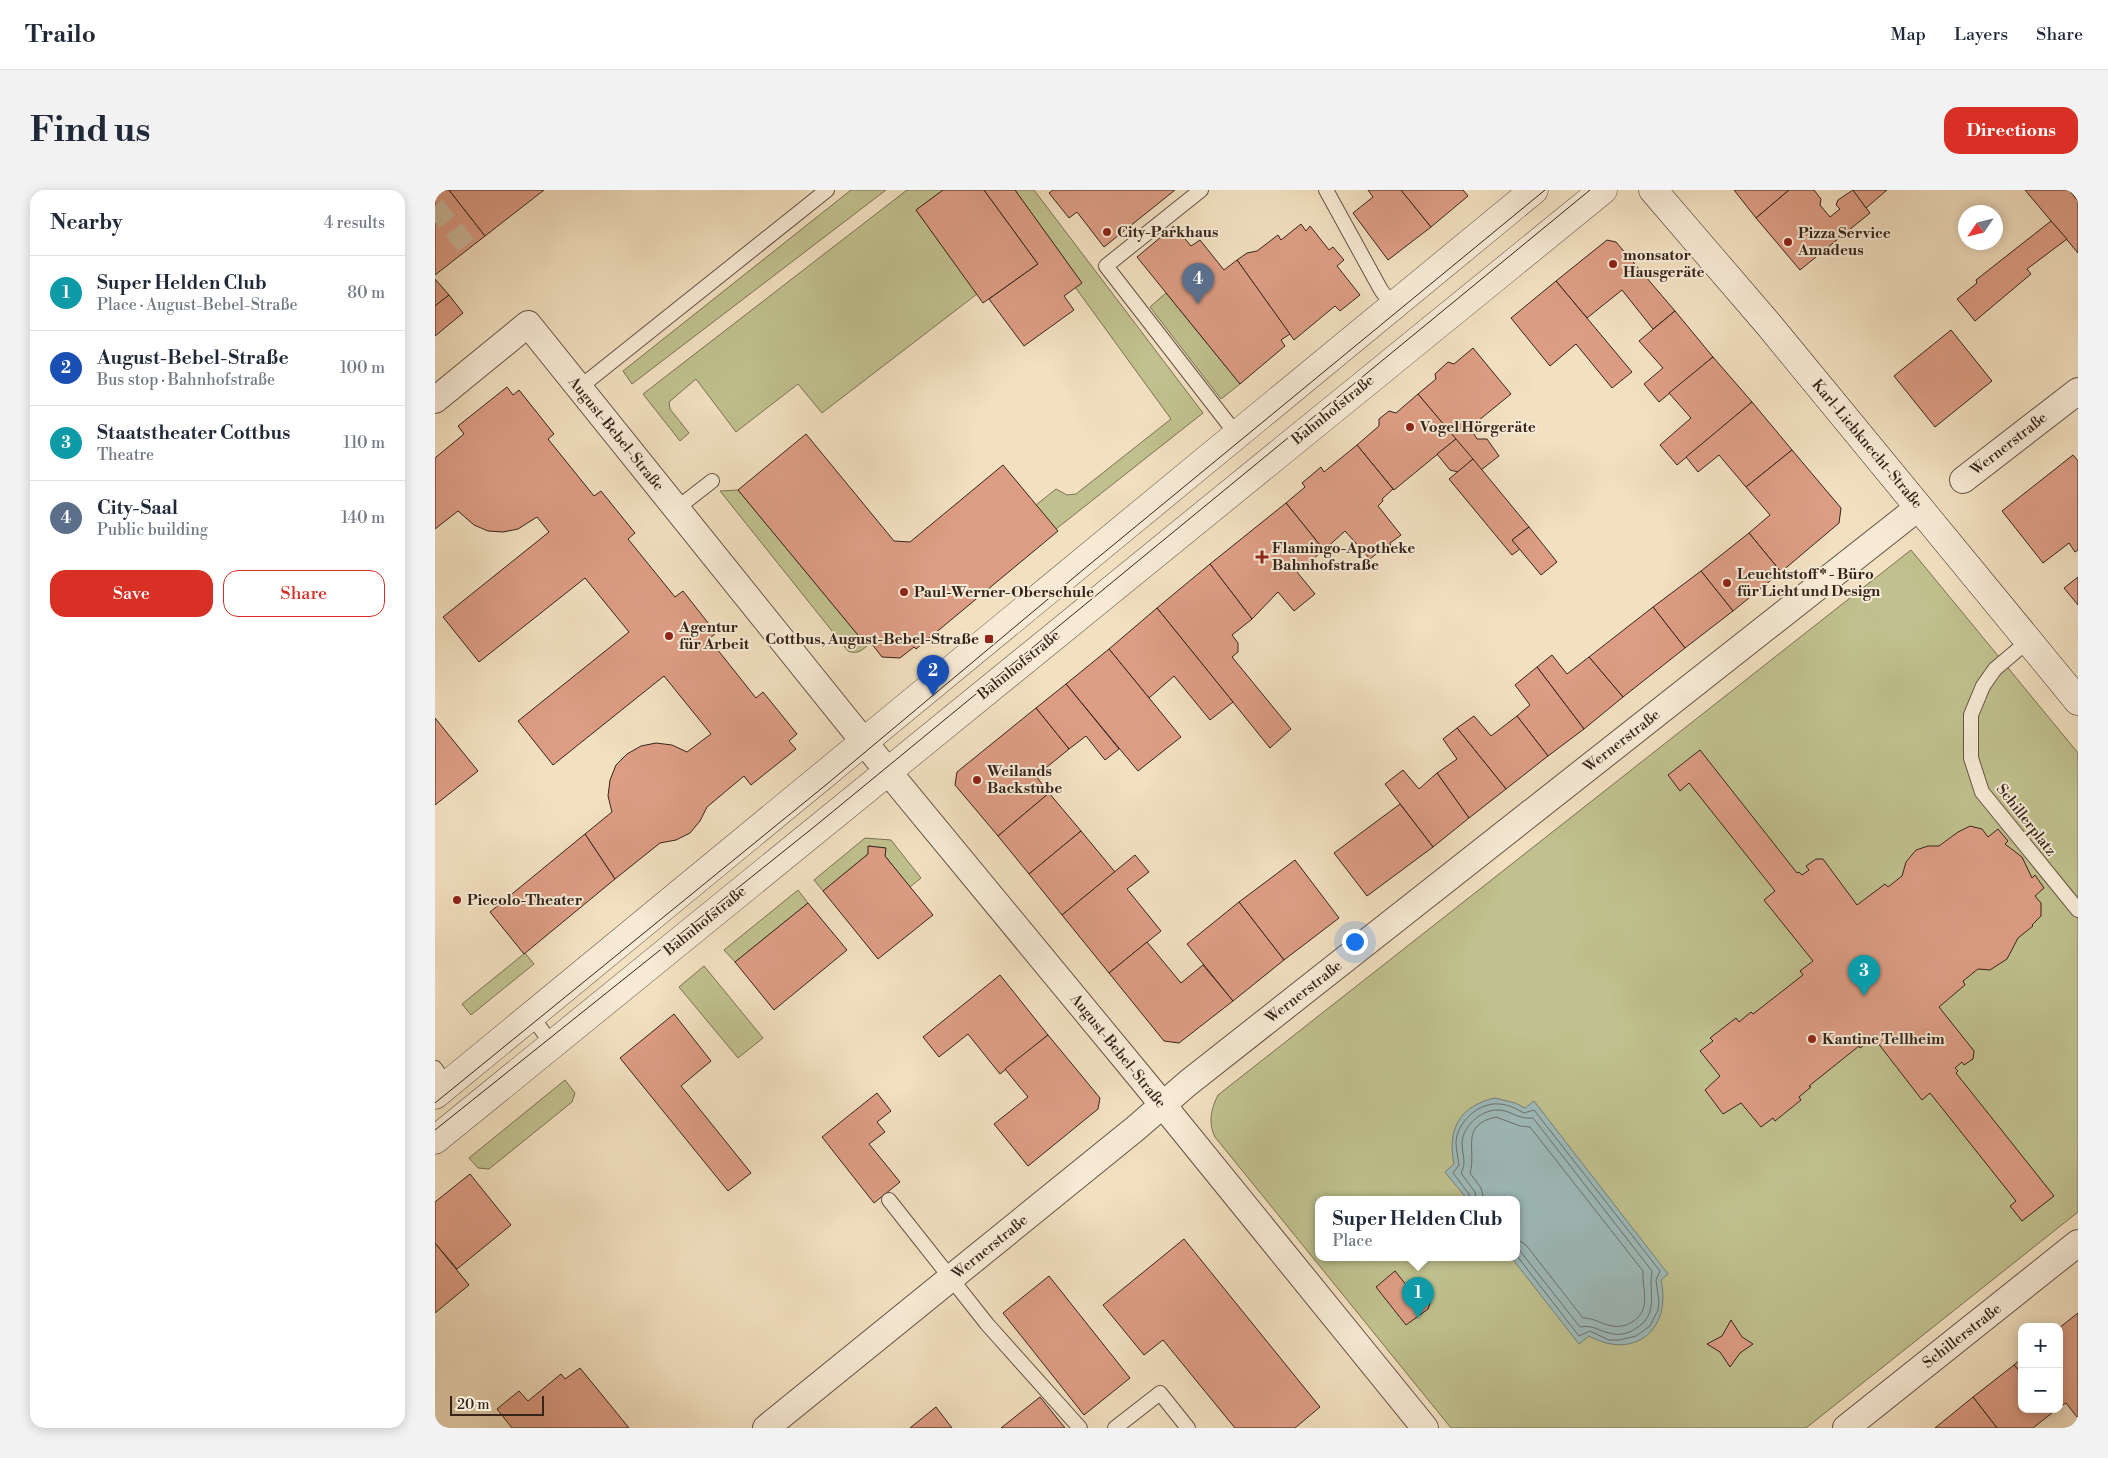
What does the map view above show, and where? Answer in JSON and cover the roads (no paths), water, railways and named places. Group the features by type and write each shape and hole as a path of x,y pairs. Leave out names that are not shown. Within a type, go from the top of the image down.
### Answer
{"street":[{"path":"439,1083 532,1017 865,743 1110,537 1534,190"},
{"name":"Bahnhofstraße","path":"435,1140 1603,190"},
{"name":"Karl-Liebknecht-Straße","path":"1653,190 1919,507 2078,701"},
{"name":"August-Bebel-Straße","path":"435,400 528,324 865,743 1425,1428"},
{"name":"Wernerstraße","path":"1963,480 2078,390"},
{"name":"Wernerstraße","path":"766,1428 1163,1106 1196,1077 1919,507"},
{"name":"Schillerstraße","path":"1846,1428 2078,1243"}],"lane":[{"path":"579,388 827,190"},
{"path":"1201,190 1105,266 1237,435"},
{"path":"1326,190 1381,290 1393,306"},
{"path":"676,509 712,481"},
{"name":"Schillerplatz","path":"2028,641 1995,669 1983,686 1971,715 1971,758 1982,792 2078,910"},
{"path":"532,1017 553,1044"},
{"path":"889,1200 987,1324 1080,1428"},
{"path":"1115,1428 1160,1393 1188,1428"}],"water":[{"path":"1495,1098 1515,1103 1525,1108 1534,1101 1668,1274 1661,1280 1663,1298 1661,1313 1655,1326 1646,1336 1635,1342 1621,1345 1606,1343 1589,1336 1579,1344 1514,1261 1520,1261 1520,1196 1465,1196 1445,1172 1454,1164 1452,1140 1458,1121 1464,1113 1483,1102"}],"tunnel":[{"path":"435,206 469,249"}],"tram line":[{"path":"435,1103 827,784 1084,569 1545,190"},
{"path":"435,1130 814,827 1590,190"}],"place":[{"name":"City-Parkhaus","path":"1107,232"},
{"name":"Pizza Service Amadeus","path":"1788,242"},
{"name":"monsator Hausgeräte","path":"1613,264"},
{"name":"City-Saal","path":"1198,304"},
{"name":"Vogel Hörgeräte","path":"1410,427"},
{"name":"Flamingo-Apotheke Bahnhofstraße","path":"1262,557"},
{"name":"Leuchtstoff* - Büro für Licht und Design","path":"1727,583"},
{"name":"Paul-Werner-Oberschule","path":"904,592"},
{"name":"Agentur für Arbeit","path":"669,636"},
{"name":"Cottbus, August-Bebel-Straße","path":"989,639"},
{"name":"August-Bebel-Straße","path":"933,696"},
{"name":"Weilands Backstube","path":"977,780"},
{"name":"Piccolo-Theater","path":"457,900"},
{"name":"Staatstheater Cottbus","path":"1864,996"},
{"name":"Kantine Tellheim","path":"1812,1039"},
{"name":"Super Helden Club","path":"1418,1318"}]}
